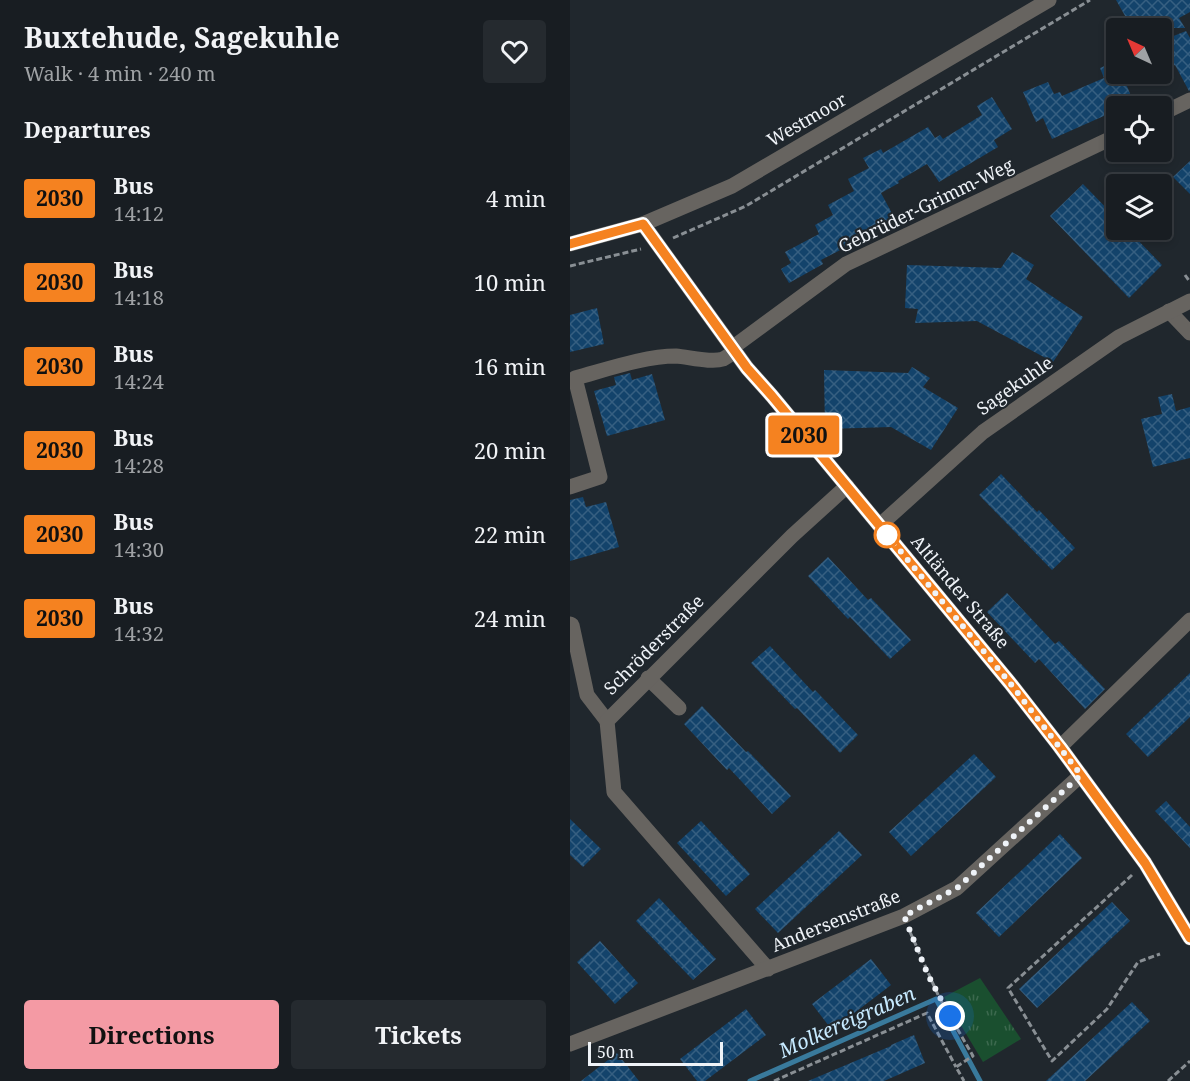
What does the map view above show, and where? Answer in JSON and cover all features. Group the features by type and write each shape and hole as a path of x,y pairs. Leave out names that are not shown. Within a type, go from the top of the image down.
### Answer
{"street":[{"name":"Westmoor","path":"570,244 643,224 732,186 1050,0"},
{"path":"1172,108 1190,99"},
{"name":"Gebrüder-Grimm-Weg","path":"570,487 600,477 575,378 650,359 673,356 712,360 725,358 733,349 846,264 1106,141"},
{"name":"Altländer Straße","path":"643,224 747,368 880,525 1060,747 1145,863 1190,938"},
{"name":"Sagekuhle","path":"880,525 983,432 1119,337 1190,301"},
{"path":"1169,311 1190,333"},
{"name":"Schröderstraße","path":"768,969 614,792 607,721 792,536 847,486"},
{"path":"1060,747 1190,620"},
{"path":"570,624 586,695 607,721"},
{"path":"648,678 679,708"},
{"name":"Andersenstraße","path":"570,1044 904,916 957,888 1081,775"}],"path":[{"path":"570,266 657,245 746,206 1090,0"},
{"path":"1185,275 1190,282"},
{"path":"1145,863 1008,988 1052,1061 1107,1009 1138,962 1160,954"},
{"path":"904,916 928,975 973,1056 959,1065"},
{"path":"774,1081 927,1013 959,1065 964,1081"},
{"path":"1168,1081 1190,1061"}],"green space":[{"path":"980,978 1021,1039 983,1062 944,997"}],"building":[{"path":"1116,0 1190,0 1190,12 1179,18 1185,28 1172,28 1172,18 1126,18"},
{"path":"1186,31 1190,38 1189,91 1175,65 1172,66 1172,37"},
{"path":"1106,65 1106,84 1126,84 1131,96 1106,96 1106,115 1052,139 1043,118 1036,122 1023,92 1048,82 1054,94 1060,92 1062,96 1104,78 1100,68"},
{"path":"992,97 1012,129 994,140 998,147 939,182 927,164 898,181 899,183 881,193 894,217 846,243 848,246 821,260 823,264 789,283 781,269 791,263 785,252 819,234 815,225 833,215 828,205 854,191 848,179 869,168 863,158 881,149 883,153 928,127 935,138 940,135 943,139 982,115 977,106"},
{"path":"1190,161 1190,194 1173,177"},
{"path":"1083,184 1106,208 1106,240 1138,240 1162,265 1129,298 1050,216"},
{"path":"1012,252 1034,265 1026,279 1083,317 1053,362 977,321 915,323 918,309 905,308 907,265 1001,268"},
{"path":"597,308 604,344 570,352 570,315"},
{"path":"912,367 930,378 923,387 958,408 931,450 891,427 825,429 824,370 908,373"},
{"path":"630,373 632,380 652,374 665,420 607,436 594,391 616,385 614,377"},
{"path":"1172,394 1176,411 1190,407 1190,458 1153,467 1141,419 1162,414 1158,397"},
{"path":"1001,474 1075,548 1052,570 979,495"},
{"path":"583,497 586,507 606,502 619,547 570,561 570,500"},
{"path":"828,557 868,600 871,598 911,640 890,659 808,576"},
{"path":"1007,593 1055,644 1059,641 1105,689 1085,709 1039,659 1035,663 987,612"},
{"path":"770,646 858,735 840,753 751,663"},
{"path":"1190,673 1190,717 1148,757 1126,734"},
{"path":"702,706 791,796 772,814 684,724"},
{"path":"974,754 996,777 911,856 889,832"},
{"path":"1166,801 1190,827 1190,848 1155,811"},
{"path":"570,819 601,849 583,867 570,855"},
{"path":"701,821 750,874 726,896 677,843"},
{"path":"839,831 862,855 778,933 755,909"},
{"path":"1060,834 1082,858 999,937 976,913"},
{"path":"659,898 716,959 693,980 636,921"},
{"path":"1112,902 1130,921 1037,1008 1019,989"},
{"path":"600,941 638,983 615,1004 577,962"},
{"path":"871,959 891,985 832,1030 812,1004"},
{"path":"1132,1002 1150,1021 1085,1081 1046,1081"},
{"path":"746,1009 766,1035 705,1081 697,1081 680,1059"},
{"path":"914,1035 925,1063 884,1081 808,1081 891,1046"},
{"path":"617,1053 639,1081 581,1081"}],"waterway":[{"name":"Molkereigraben","path":"750,1081 936,999 980,1081"}],"bus line":[{"name":"2030","path":"570,244 643,224 747,368 983,650 1060,747 1145,863 1190,938"}],"route":[{"path":"887,535 1010,683 1081,775 957,888 904,916 928,975 950,1016"}]}
